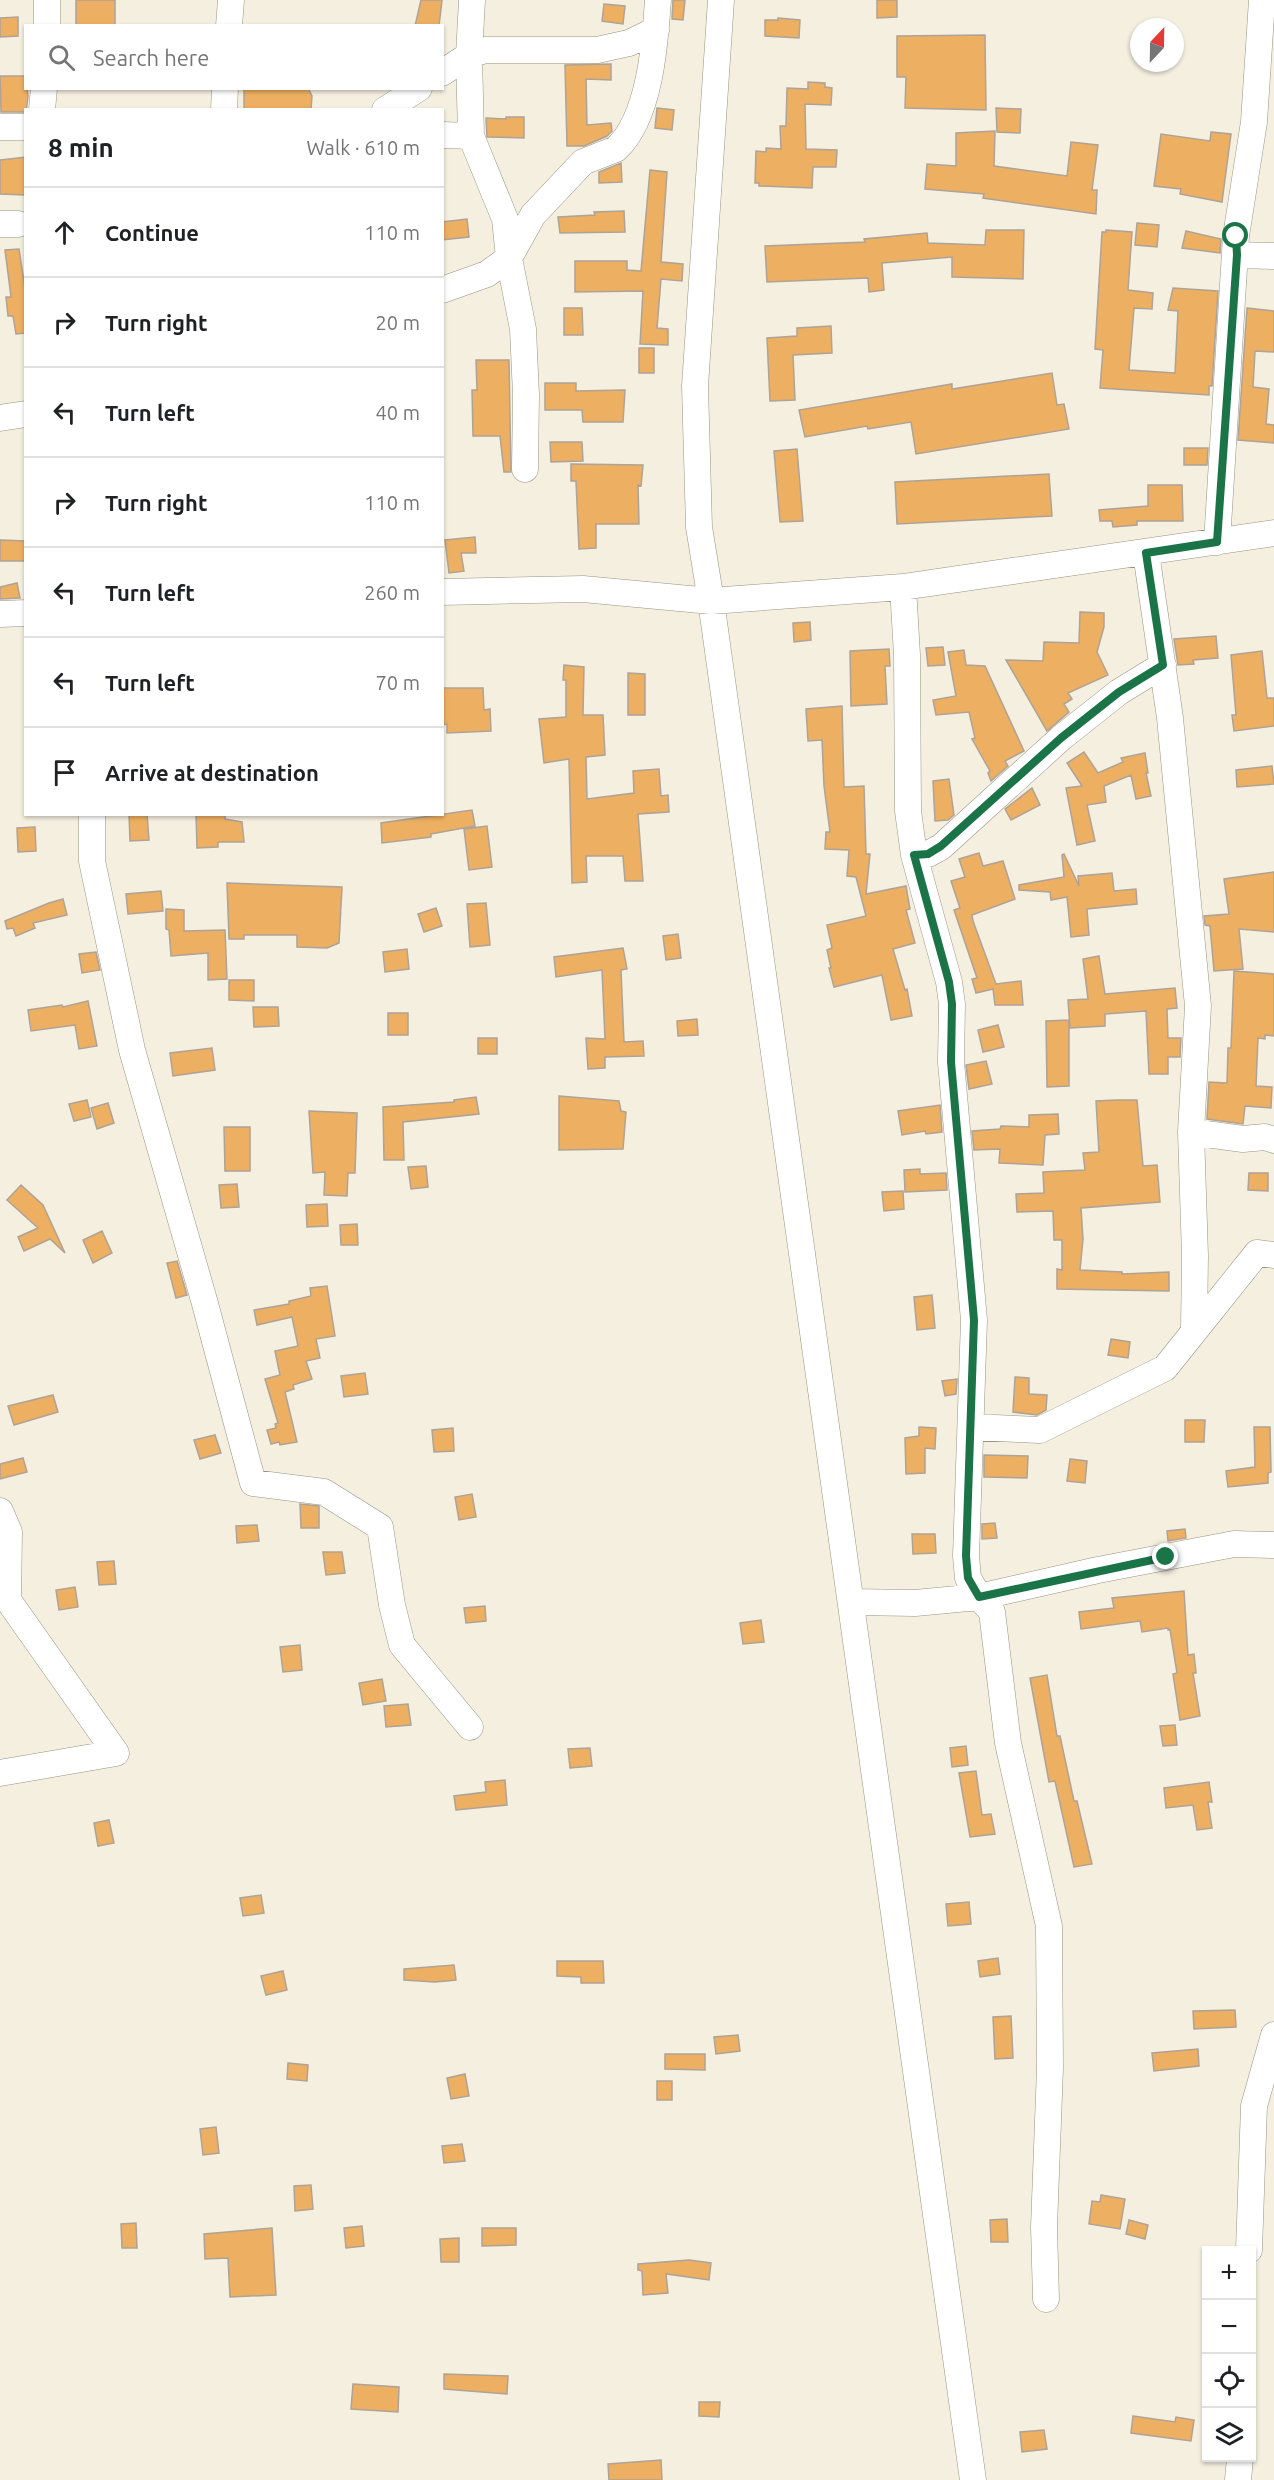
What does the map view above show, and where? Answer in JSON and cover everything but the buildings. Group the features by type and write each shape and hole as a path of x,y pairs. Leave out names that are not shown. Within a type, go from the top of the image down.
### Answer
{"street":[{"path":"46,24 47,0"},
{"path":"229,24 231,0"},
{"path":"472,0 469,55 471,136 505,219 509,258 523,329 526,395 525,469"},
{"path":"444,289 487,274 509,258 533,215 576,169 583,162 616,149 633,126 645,96 656,30 658,0"},
{"path":"721,0 695,386 699,527 973,2480"},
{"path":"1217,542 1237,255 1236,236 1254,122 1262,0"},
{"path":"444,72 469,55 486,50 597,50 629,43 656,30"},
{"path":"42,108 44,90"},
{"path":"224,108 225,90"},
{"path":"388,108 416,90"},
{"path":"0,127 24,127"},
{"path":"444,135 471,136"},
{"path":"1237,255 1274,256"},
{"path":"0,418 24,414"},
{"path":"444,592 583,590 711,601 903,586 1274,533"},
{"path":"1146,553 1170,718 1198,1006 1191,1132 1196,1256 1194,1330"},
{"path":"903,586 907,655 908,812 914,855 949,982 952,1004 951,1062 974,1320 966,1556 968,1578 979,1597 992,1611 1008,1743 1049,1926 1050,2068 1044,2226 1046,2300"},
{"path":"0,614 24,613"},
{"path":"914,855 928,854 941,846 1061,738 1119,692 1163,665"},
{"path":"92,816 92,861 132,1050 204,1300 253,1483 324,1492 380,1527 392,1605 402,1645 470,1727"},
{"path":"1191,1132 1243,1139 1265,1137 1274,1140"},
{"path":"971,1426 1040,1430 1165,1368 1257,1253 1274,1255"},
{"path":"0,1511 9,1532 8,1600 116,1753 0,1773"},
{"path":"850,1602 915,1603 979,1597 1098,1570 1234,1544 1274,1545"},
{"path":"1249,2246 1254,2106 1274,2035"},
{"path":"1238,2480 1240,2462"}],"route":[{"path":"1166,1557 979,1597 968,1578 967,1508 974,1320 960,1139 951,1062 952,1004 949,982 933,919 914,855 928,854 941,846 1061,738 1119,692 1163,665 1146,553 1217,542 1237,255 1236,236"}]}
